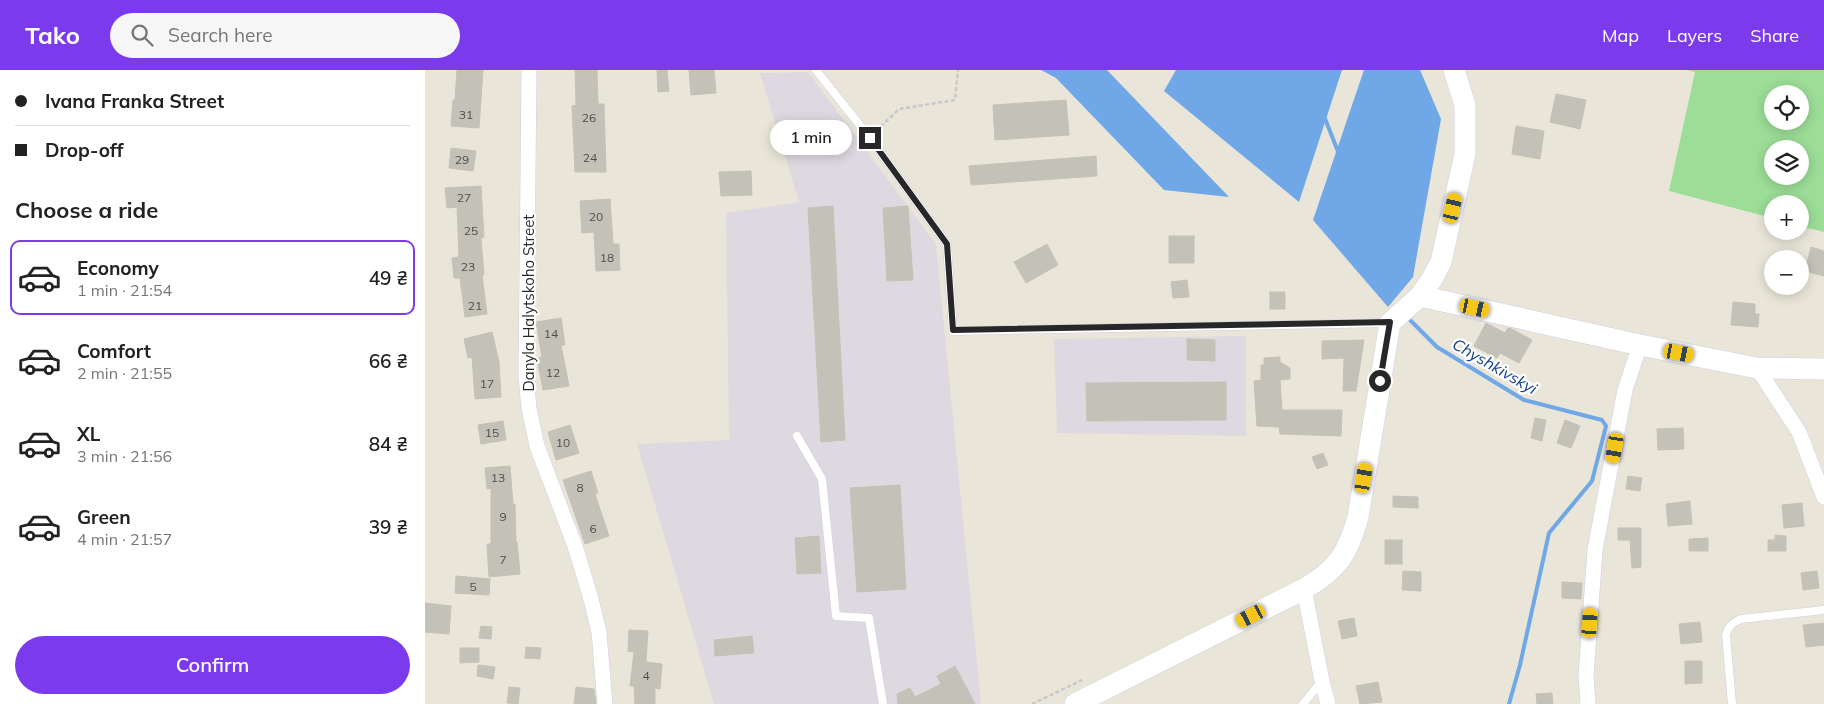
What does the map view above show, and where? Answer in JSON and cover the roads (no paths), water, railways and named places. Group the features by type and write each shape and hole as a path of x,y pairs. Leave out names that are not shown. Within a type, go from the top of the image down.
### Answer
{"street":[{"name":"Danyla Halytskoho Street","path":"529,70 526,376 529,408 537,446 575,546 591,599 599,632 605,704"},
{"path":"1075,704 1304,589 1335,566 1350,544 1358,517 1405,309 1432,279 1441,262 1465,154 1465,105 1454,70"},
{"path":"1405,309 1640,345 1757,368 1824,369"},
{"path":"1588,704 1585,676 1595,550 1625,390 1640,345"},
{"path":"1757,368 1799,432 1824,497"},
{"path":"1304,589 1328,704"}],"lane":[{"path":"816,70 870,138 947,244 953,330 1405,309"},
{"path":"797,436 823,479 836,616 869,618 883,704"},
{"path":"1732,704 1726,635 1728,628 1734,622 1741,619 1824,610"},
{"path":"1303,704 1322,681"}],"water":[{"path":"1041,70 1107,70 1229,197 1164,190 1056,78"},
{"path":"1176,70 1342,70 1299,202 1164,91"},
{"path":"1364,70 1420,70 1441,119 1413,277 1388,307 1313,220"}],"waterway":[{"name":"Chyshkivskyi","path":"1324,116 1339,154"},
{"name":"Chyshkivskyi","path":"1407,317 1437,347 1524,400 1602,420 1606,426 1592,481 1549,533 1520,665 1509,704"}]}
